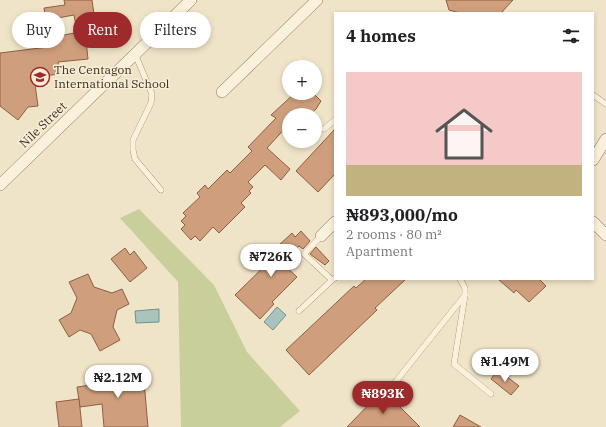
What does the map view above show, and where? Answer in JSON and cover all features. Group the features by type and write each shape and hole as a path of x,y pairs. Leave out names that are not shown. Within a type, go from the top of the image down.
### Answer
{"street":[{"name":"Nile Street","path":"0,185 191,0"},
{"path":"222,92 317,0"},
{"path":"594,158 606,139"},
{"path":"321,236 334,223"},
{"path":"594,223 606,235"}],"lane":[{"path":"135,54 151,86 152,94 151,103 134,140 133,150 135,159 161,190"},
{"path":"594,96 606,104"},
{"path":"324,129 334,121"},
{"path":"298,311 334,279 304,254 321,236"},
{"path":"461,280 465,288 465,295 454,364 491,394"},
{"path":"393,385 465,295"}],"green space":[{"path":"139,209 214,285 247,352 300,411 280,427 181,427 178,282 120,218"}],"water":[{"path":"277,307 286,315 273,330 264,322"},
{"path":"159,309 159,322 136,323 135,311"}],"building":[{"path":"64,0 92,0 94,12 73,12 73,15 65,17 65,12 45,12 44,8 65,5"},
{"path":"446,0 513,0 502,12 456,12 449,10"},
{"path":"73,33 73,48 87,48 88,59 58,62 60,74 34,77 38,106 28,107 18,120 0,106 0,53 40,48 65,48 65,35"},
{"path":"287,100 321,101 317,108 282,108 282,132 267,148 290,169 281,180 265,165 248,182 253,187 249,191 251,193 241,203 245,207 219,233 213,227 200,241 195,236 191,240 181,229 185,225 181,221 186,216 183,213 200,197 197,193 205,185 208,189 227,170 230,173 252,151 248,147 276,118 271,115"},
{"path":"334,130 334,175 318,192 296,171 317,148 322,148 322,143"},
{"path":"301,231 310,241 303,249 299,246 282,263 297,277 272,302 274,304 260,319 235,295 281,250 278,246 292,233 295,237"},
{"path":"316,247 329,261 325,265 310,254"},
{"path":"125,248 130,255 134,251 147,268 130,282 111,259"},
{"path":"88,274 94,287 112,293 122,289 129,304 117,310 113,327 120,340 100,351 91,334 80,330 69,337 59,320 71,313 77,298 69,282"},
{"path":"365,280 405,280 375,308 377,310 309,375 286,350 354,286 356,288"},
{"path":"499,280 540,280 546,286 529,302 516,290 514,293"},
{"path":"143,370 148,427 104,427 102,404 80,407 77,387 99,384 99,377"},
{"path":"498,370 519,386 511,395 491,379"},
{"path":"383,390 420,427 347,427"},
{"path":"79,399 82,427 59,427 56,402"},
{"path":"460,415 481,427 453,427"}],"place":[{"name":"The Centagon International School","path":"40,77"}]}
